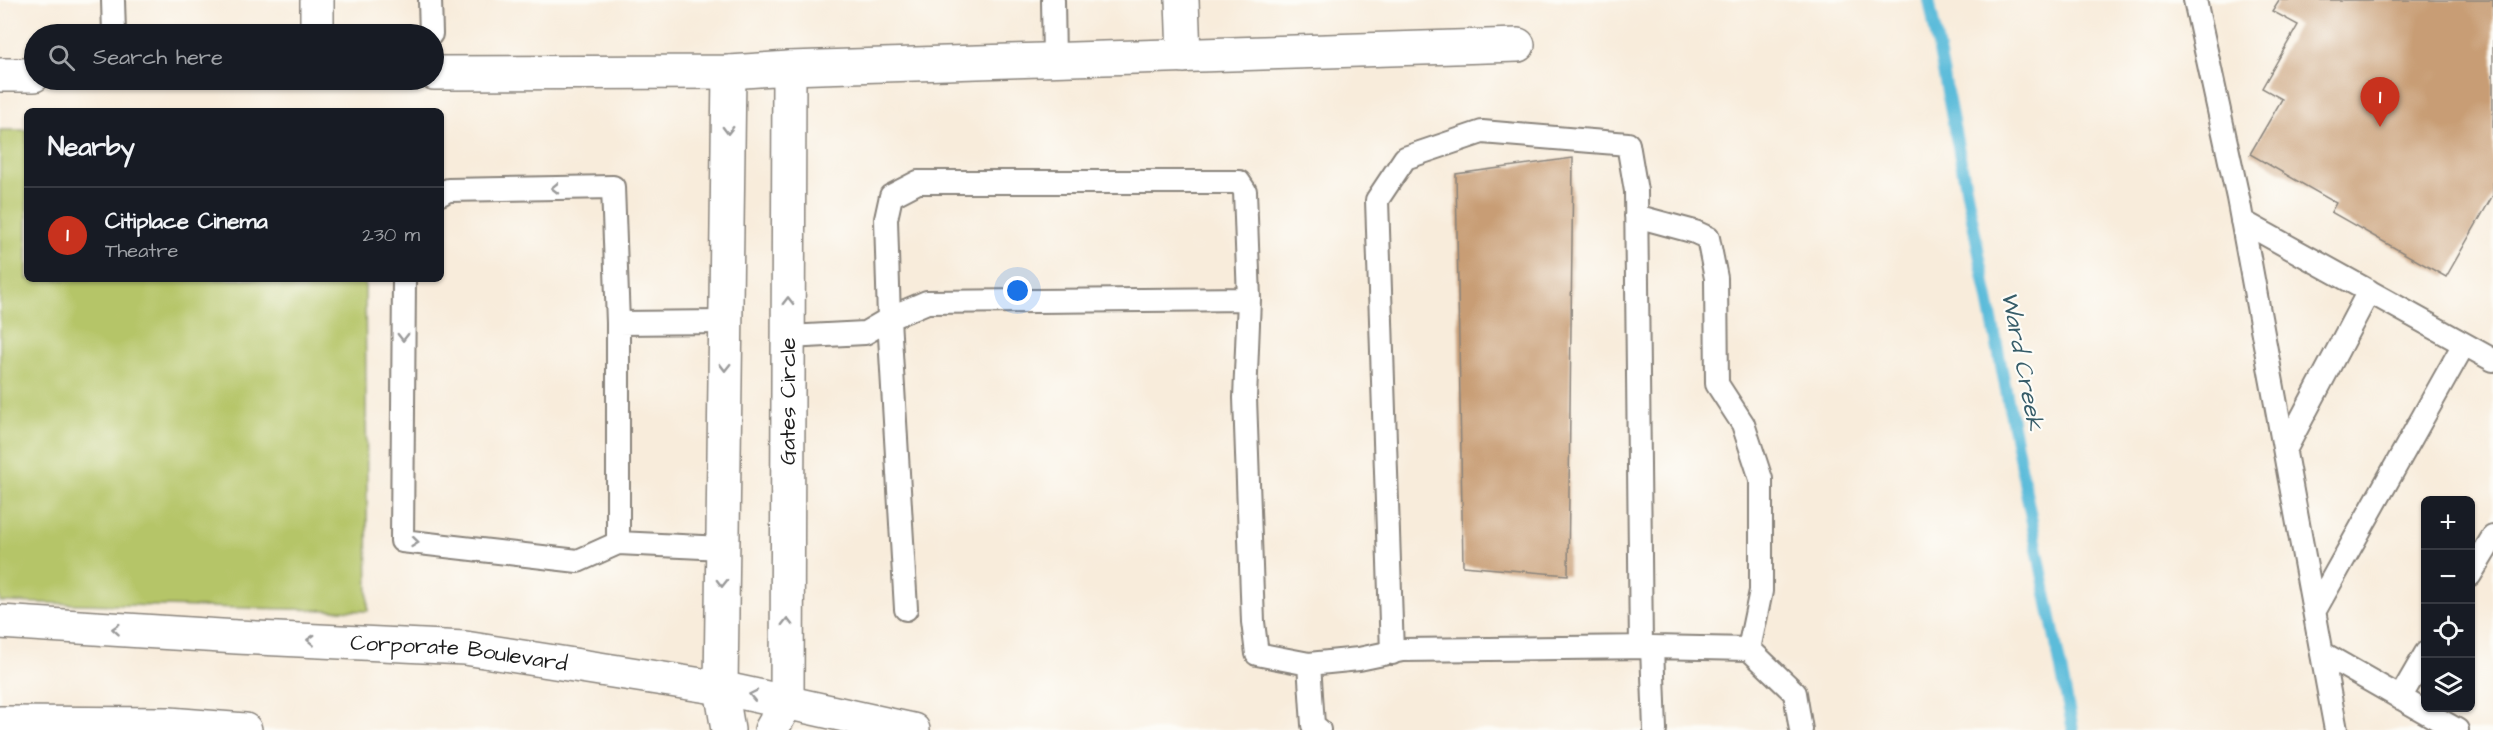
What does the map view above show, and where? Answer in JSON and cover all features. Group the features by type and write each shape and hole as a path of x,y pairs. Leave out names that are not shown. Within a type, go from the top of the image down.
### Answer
{"street":[{"path":"316,0 317,24"},
{"path":"1182,0 1184,56"},
{"path":"444,73 729,72 789,68 1518,45"},
{"name":"Gates Circle","path":"771,730 787,702 789,68"},
{"path":"728,730 721,688 729,72"},
{"path":"0,75 24,75"},
{"name":"Corporate Boulevard","path":"0,622 465,648 721,688 913,730"},
{"path":"0,723 169,724 245,730"}],"lane":[{"path":"113,0 114,24"},
{"path":"430,0 431,24"},
{"path":"1053,0 1054,60"},
{"path":"2195,0 2242,221 2336,730"},
{"path":"1392,653 1377,200 1405,158 1482,132 1628,144 1636,191 1647,647 1655,730"},
{"path":"906,609 889,319 888,212 891,196 918,182 1239,182 1245,191 1249,299 1245,398 1253,622 1257,654 1309,664 1359,659 1402,650 1647,647 1749,649 1795,693 1802,730"},
{"path":"444,192 448,190 613,187 618,322 618,543"},
{"path":"1636,216 1695,232 1707,238 1716,278 1717,384 1743,424 1761,479 1761,591 1749,649"},
{"path":"2242,221 2493,360"},
{"path":"404,282 402,541 578,561 618,543 723,548"},
{"path":"2285,450 2369,291"},
{"path":"788,337 865,333 927,302 1249,299"},
{"path":"618,322 725,322"},
{"path":"2315,610 2464,345"},
{"path":"2475,567 2493,537"},
{"path":"2322,653 2457,730"},
{"path":"2400,698 2423,658"},
{"path":"1309,664 1311,728"}],"green space":[{"path":"0,130 24,130 24,282 365,282 368,611 0,602"}],"building":[{"path":"2279,0 2493,0 2493,195 2446,277 2331,212 2336,203 2250,154 2282,99 2262,88 2298,25 2272,11"},
{"path":"1573,158 1568,575 1463,566 1456,174"}],"waterway":[{"name":"Ward Creek","path":"1929,0 2073,730"}],"place":[{"name":"Citiplace Cinema","path":"2380,127"}]}
